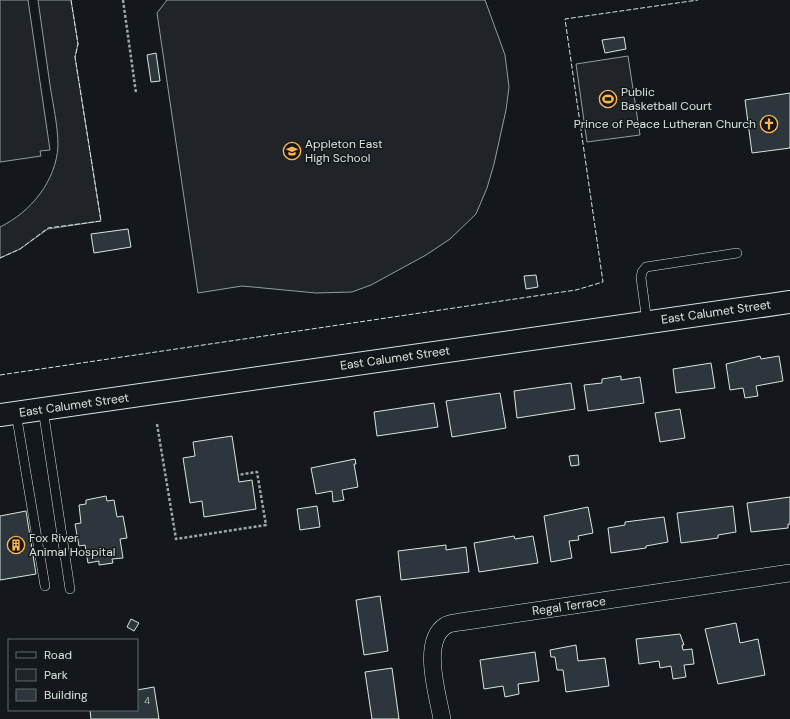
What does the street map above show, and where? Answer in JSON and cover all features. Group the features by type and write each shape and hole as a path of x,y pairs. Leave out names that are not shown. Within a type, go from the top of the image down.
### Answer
{"main road":[{"name":"East Calumet Street","path":"8,414 790,302"}],"street":[{"name":"Regal Terrace","path":"442,719 432,656 437,634 445,626 468,620 790,573"}],"lane":[{"path":"647,322 641,278 646,267 737,253"},
{"path":"43,409 70,589"},
{"path":"8,414 45,586"}],"path":[{"path":"123,0 136,93"},
{"path":"157,424 176,539 266,525 257,472 238,475"}],"green space":[{"path":"0,0 28,0 50,150 40,151 41,156 0,162"},
{"path":"38,0 71,0 78,44 75,57 101,221 48,229 20,249 0,258 0,227 22,213 40,194 52,171 58,146"},
{"path":"167,0 485,0 505,55 509,87 506,110 494,164 487,188 476,214 450,239 426,255 371,285 352,292 316,293 242,286 198,293 157,13"},
{"name":"Public Basketball Court","path":"628,56 640,135 587,142 576,64"}],"building":[{"path":"624,37 626,49 605,53 602,40"},
{"path":"156,53 160,81 151,82 147,55"},
{"name":"Prince of Peace Lutheran Church","path":"790,93 790,148 752,153 745,100"},
{"path":"128,229 131,247 94,253 91,234"},
{"path":"536,275 538,287 526,289 524,276"},
{"path":"760,356 761,359 779,356 783,381 756,386 758,396 745,398 743,388 730,390 726,364"},
{"path":"711,363 715,388 676,393 673,369"},
{"path":"621,376 621,380 640,377 644,403 588,411 584,385 602,383 602,379"},
{"path":"571,383 575,409 517,418 514,391"},
{"path":"500,393 506,428 452,437 446,401"},
{"path":"434,403 438,427 377,436 374,412"},
{"path":"680,409 685,438 660,442 655,413"},
{"path":"232,436 239,482 252,480 256,509 204,517 202,501 190,503 183,458 195,456 193,442"},
{"path":"578,455 579,465 571,466 569,456"},
{"path":"355,459 356,464 354,464 358,487 342,490 344,500 333,502 332,491 316,494 311,468"},
{"path":"106,496 107,501 114,500 117,517 123,516 127,538 120,539 123,558 112,559 113,563 99,565 99,561 88,563 85,545 79,546 75,524 81,523 79,505 86,504 86,500"},
{"path":"790,497 790,524 788,524 788,528 751,532 747,503"},
{"path":"317,506 320,527 300,530 297,509"},
{"path":"733,506 736,532 718,535 718,538 681,543 677,513"},
{"path":"588,507 593,533 578,536 579,540 569,541 572,558 551,562 544,516"},
{"name":"Fox River Animal Hospital","path":"26,511 36,574 0,580 0,516"},
{"path":"664,517 668,542 646,546 646,548 611,553 608,528 625,525 625,522"},
{"path":"514,536 515,539 533,536 538,563 479,572 474,543"},
{"path":"446,545 446,550 466,547 469,572 401,580 398,551"},
{"path":"380,596 388,651 364,655 356,600"},
{"path":"131,619 139,623 134,631 127,627"},
{"path":"736,623 740,643 758,639 765,675 718,684 705,629"},
{"path":"680,634 684,645 682,645 683,650 692,649 694,664 684,665 686,677 673,679 671,666 660,668 659,661 639,664 636,639"},
{"path":"576,645 578,661 605,658 609,686 566,692 563,670 557,670 555,657 551,657 550,650"},
{"path":"535,652 539,681 518,684 519,694 505,697 503,686 484,689 480,660"},
{"path":"392,668 399,719 372,719 365,672"},
{"path":"154,687 159,719 91,719 90,711 138,711 138,690"}],"fence":[{"path":"0,258 20,249 48,228 101,221 75,57 78,44 71,0"},
{"path":"0,375 576,290 603,282 565,19 698,0"}],"place":[{"name":"Public Basketball Court","path":"608,99"},
{"name":"Prince of Peace Lutheran Church","path":"769,124"},
{"name":"Appleton East High School","path":"292,151"},
{"name":"Fox River Animal Hospital","path":"16,545"}]}
